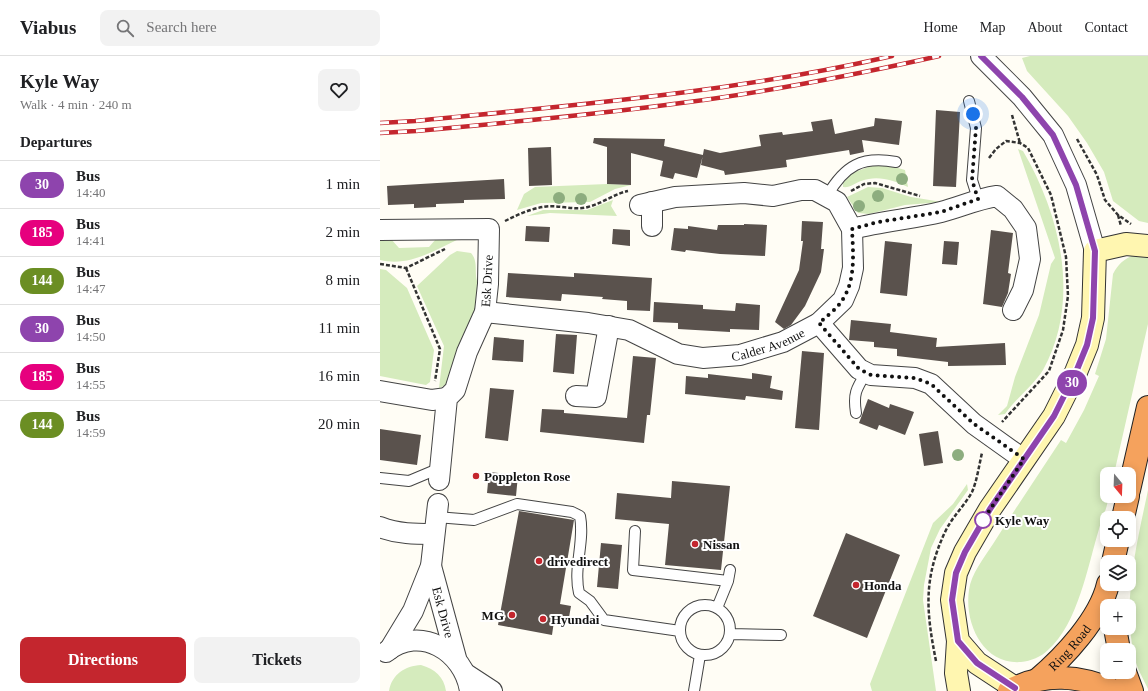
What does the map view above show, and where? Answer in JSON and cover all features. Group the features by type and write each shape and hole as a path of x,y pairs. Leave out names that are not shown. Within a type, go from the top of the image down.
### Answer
{"highway":[{"path":"1134,467 1148,407"},
{"name":"Ring Road","path":"1037,680 1059,662 1078,639 1108,593"},
{"path":"1012,689 1037,680 1058,677 1080,678 1101,684 1115,691"},
{"path":"1128,679 1132,691"}],"street":[{"path":"959,691 956,672 958,641 952,600 956,573 965,552 990,509 1054,416 1067,394 1087,345 1093,318 1095,251 1076,185 1053,135 1022,97 981,56"},
{"name":"Calder Avenue","path":"485,312 609,326 629,330 678,354 703,358 740,355 783,342 819,323 843,300 849,286 852,268 852,229 837,202 815,190 801,190 773,196 744,193 675,197 646,204 652,226"},
{"path":"852,229 886,221 941,212 978,199 997,196 1013,209 1026,228 1030,259 1024,290 1013,310"},
{"name":"Esk Drive","path":"380,230 489,229 488,284 485,312 467,352 455,390 440,399 439,474"},
{"path":"1095,251 1126,244 1148,246"},
{"path":"819,323 848,359 859,369 871,375 915,378 931,384 974,424 1024,459"},
{"path":"576,396 596,397 609,326"},
{"path":"380,391 440,399"},
{"path":"380,527 405,534 436,518"},
{"name":"Esk Drive","path":"385,653 413,611 431,566 436,518"},
{"name":"Esk Drive","path":"431,566 464,674"},
{"path":"385,653 404,643 418,641 432,643 445,649 464,674 492,691"},
{"path":"958,641 977,663 1012,689"}],"lane":[{"path":"969,101 976,128 972,180 978,199"},
{"path":"827,196 845,172 860,161 879,159 896,162"},
{"path":"856,413 854,398 857,388 866,373"},
{"path":"380,478 409,481 439,474"},
{"path":"436,518 474,520 517,504 572,512 580,516 582,526 576,580 579,593 590,601 604,620 680,631"},
{"path":"635,531 633,570 728,581"},
{"path":"717,608 728,581 730,570"},
{"path":"699,606 708,606 717,608 727,618 730,634 721,649 714,654 700,655 686,647 680,631 684,616 690,610 699,606"},
{"path":"730,634 781,635"},
{"path":"694,691 700,655"}],"path":[{"path":"1020,143 1028,148 1051,195"},
{"path":"1097,175 1105,200 1118,215 1133,225"},
{"path":"406,268 440,349 440,399"}],"green space":[{"path":"1030,56 1148,56 1148,223 1139,221 1113,201 1104,172 1087,143 1068,116 1027,71 1022,58"},
{"path":"1018,149 1023,151 1036,176 1048,203 1056,231 1062,259 1063,288 1061,316 1055,343 1043,370 1005,414 998,415 1007,406 1015,377 1039,315 1051,264 1055,258"},
{"path":"874,165 888,165 905,170 908,187 891,180 873,178 843,187 843,183 852,173"},
{"path":"607,184 631,185 615,189 590,202 541,203 517,210 524,194 535,187"},
{"path":"868,187 882,188 911,197 942,202 905,205 869,214 858,213 847,197"},
{"path":"613,200 611,206 617,216 550,213 527,216 543,210 587,210"},
{"path":"461,238 432,252 412,259 391,262 380,260 380,239 391,239 399,248 429,247 436,239"},
{"path":"457,251 471,253 474,257 476,265 476,278 480,286 476,315 446,385 439,388 444,346 417,286 450,255"},
{"path":"1134,255 1148,255 1148,324 1116,467 1100,467 1100,503 1107,504 1105,511 1100,511 1100,526 1081,593 1067,625 1058,639 1042,655 1028,661 1008,661 996,657 987,649 979,640 973,628 968,603 970,584 978,566 1061,440 1066,443 1084,410 1099,376 1095,374 1106,339 1113,274 1117,267 1127,258"},
{"path":"380,269 386,270 407,288 434,350 430,382 426,385 380,376"},
{"path":"967,484 968,490 940,529 931,548 924,585 923,600 936,691 872,691 870,684 933,523 953,504"},
{"path":"1148,490 1148,689 1136,662 1136,643 1132,643 1131,635 1136,635 1136,599 1130,599 1130,593 1130,591 1136,591 1135,555"},
{"path":"421,665 435,671 438,674 445,686 446,691 389,691 393,680 400,672 410,667"}],"building":[{"path":"936,110 960,112 956,187 933,186"},
{"path":"875,118 902,121 899,145 862,140 864,152 850,155 849,150 786,160 787,167 725,175 724,171 701,165 704,149 720,153 761,146 759,135 782,132 783,135 813,131 811,122 832,119 835,134 874,126"},
{"path":"594,138 665,139 664,146 703,155 697,178 675,173 673,179 660,176 663,161 631,153 631,185 607,184 607,147 593,143"},
{"path":"551,147 552,185 529,186 528,148"},
{"path":"504,179 505,199 464,200 464,203 436,204 436,207 414,208 414,204 388,205 387,186"},
{"path":"802,221 823,222 821,249 824,249 821,272 805,306 791,325 784,329 775,322 799,270 803,241 801,241"},
{"path":"718,225 767,225 765,256 671,250 674,228 688,229 688,226 717,230"},
{"path":"526,226 550,227 549,242 525,241"},
{"path":"613,229 630,230 630,246 612,244"},
{"path":"991,230 1013,233 1008,273 1011,274 1008,293 1002,307 983,304"},
{"path":"885,241 912,244 907,296 880,293"},
{"path":"944,241 959,242 957,265 942,264"},
{"path":"508,273 574,277 574,273 652,278 650,311 627,310 627,301 602,299 603,297 562,294 561,301 506,297"},
{"path":"654,302 703,305 703,309 735,311 736,303 760,305 759,330 730,329 730,332 678,329 678,323 653,322"},
{"path":"851,320 891,324 890,332 937,338 936,347 1005,343 1006,365 948,366 948,362 897,356 897,349 874,347 874,342 849,340"},
{"path":"556,334 577,335 574,374 553,372"},
{"path":"494,337 524,340 523,362 492,360"},
{"path":"802,351 824,353 819,430 795,428"},
{"path":"633,356 656,358 650,415 647,415 644,443 540,432 542,409 564,410 564,413 627,418"},
{"path":"752,373 772,376 770,388 783,391 782,400 746,396 745,400 685,394 686,376 708,378 708,374 752,379"},
{"path":"490,388 514,390 508,441 485,438"},
{"path":"868,399 889,408 890,404 914,412 905,435 879,425 877,430 859,423"},
{"path":"380,429 421,435 417,465 380,460"},
{"path":"938,431 943,463 924,466 919,434"},
{"path":"489,472 518,475 516,496 487,493"},
{"name":"Nissan","path":"672,481 730,486 721,570 665,565 669,524 615,519 617,493 671,498"},
{"name":"drivedirect","path":"519,511 574,520 560,604 571,606 568,623 554,621 552,635 498,625"},
{"name":"Honda","path":"846,533 900,555 867,638 813,616"},
{"path":"601,543 622,545 618,589 597,587"}],"railway":[{"path":"380,123 415,121 655,96 774,79 892,56"},
{"path":"380,133 416,131 548,118 714,99 875,70 939,56"}],"bus line":[{"name":"30","path":"981,56 1022,97 1053,135 1076,185 1095,251 1093,318 1087,345 1067,394 1054,416 990,509 965,552 956,573 952,600 958,641 977,663 1015,688"}],"place":[{"name":"Poppleton Rose","path":"476,476"},
{"name":"Kyle Way","path":"983,520"},
{"name":"Nissan","path":"695,544"},
{"name":"drivedirect","path":"539,561"},
{"name":"Honda","path":"856,585"},
{"name":"MG","path":"512,615"},
{"name":"Hyundai","path":"543,619"}],"route":[{"path":"973,114 976,128 972,180 978,199 941,212 893,219 852,229 852,268 849,286 843,300 819,323 848,359 859,369 871,375 915,378 931,384 948,398 960,412 974,424 1024,459 982,521 983,520"}]}
